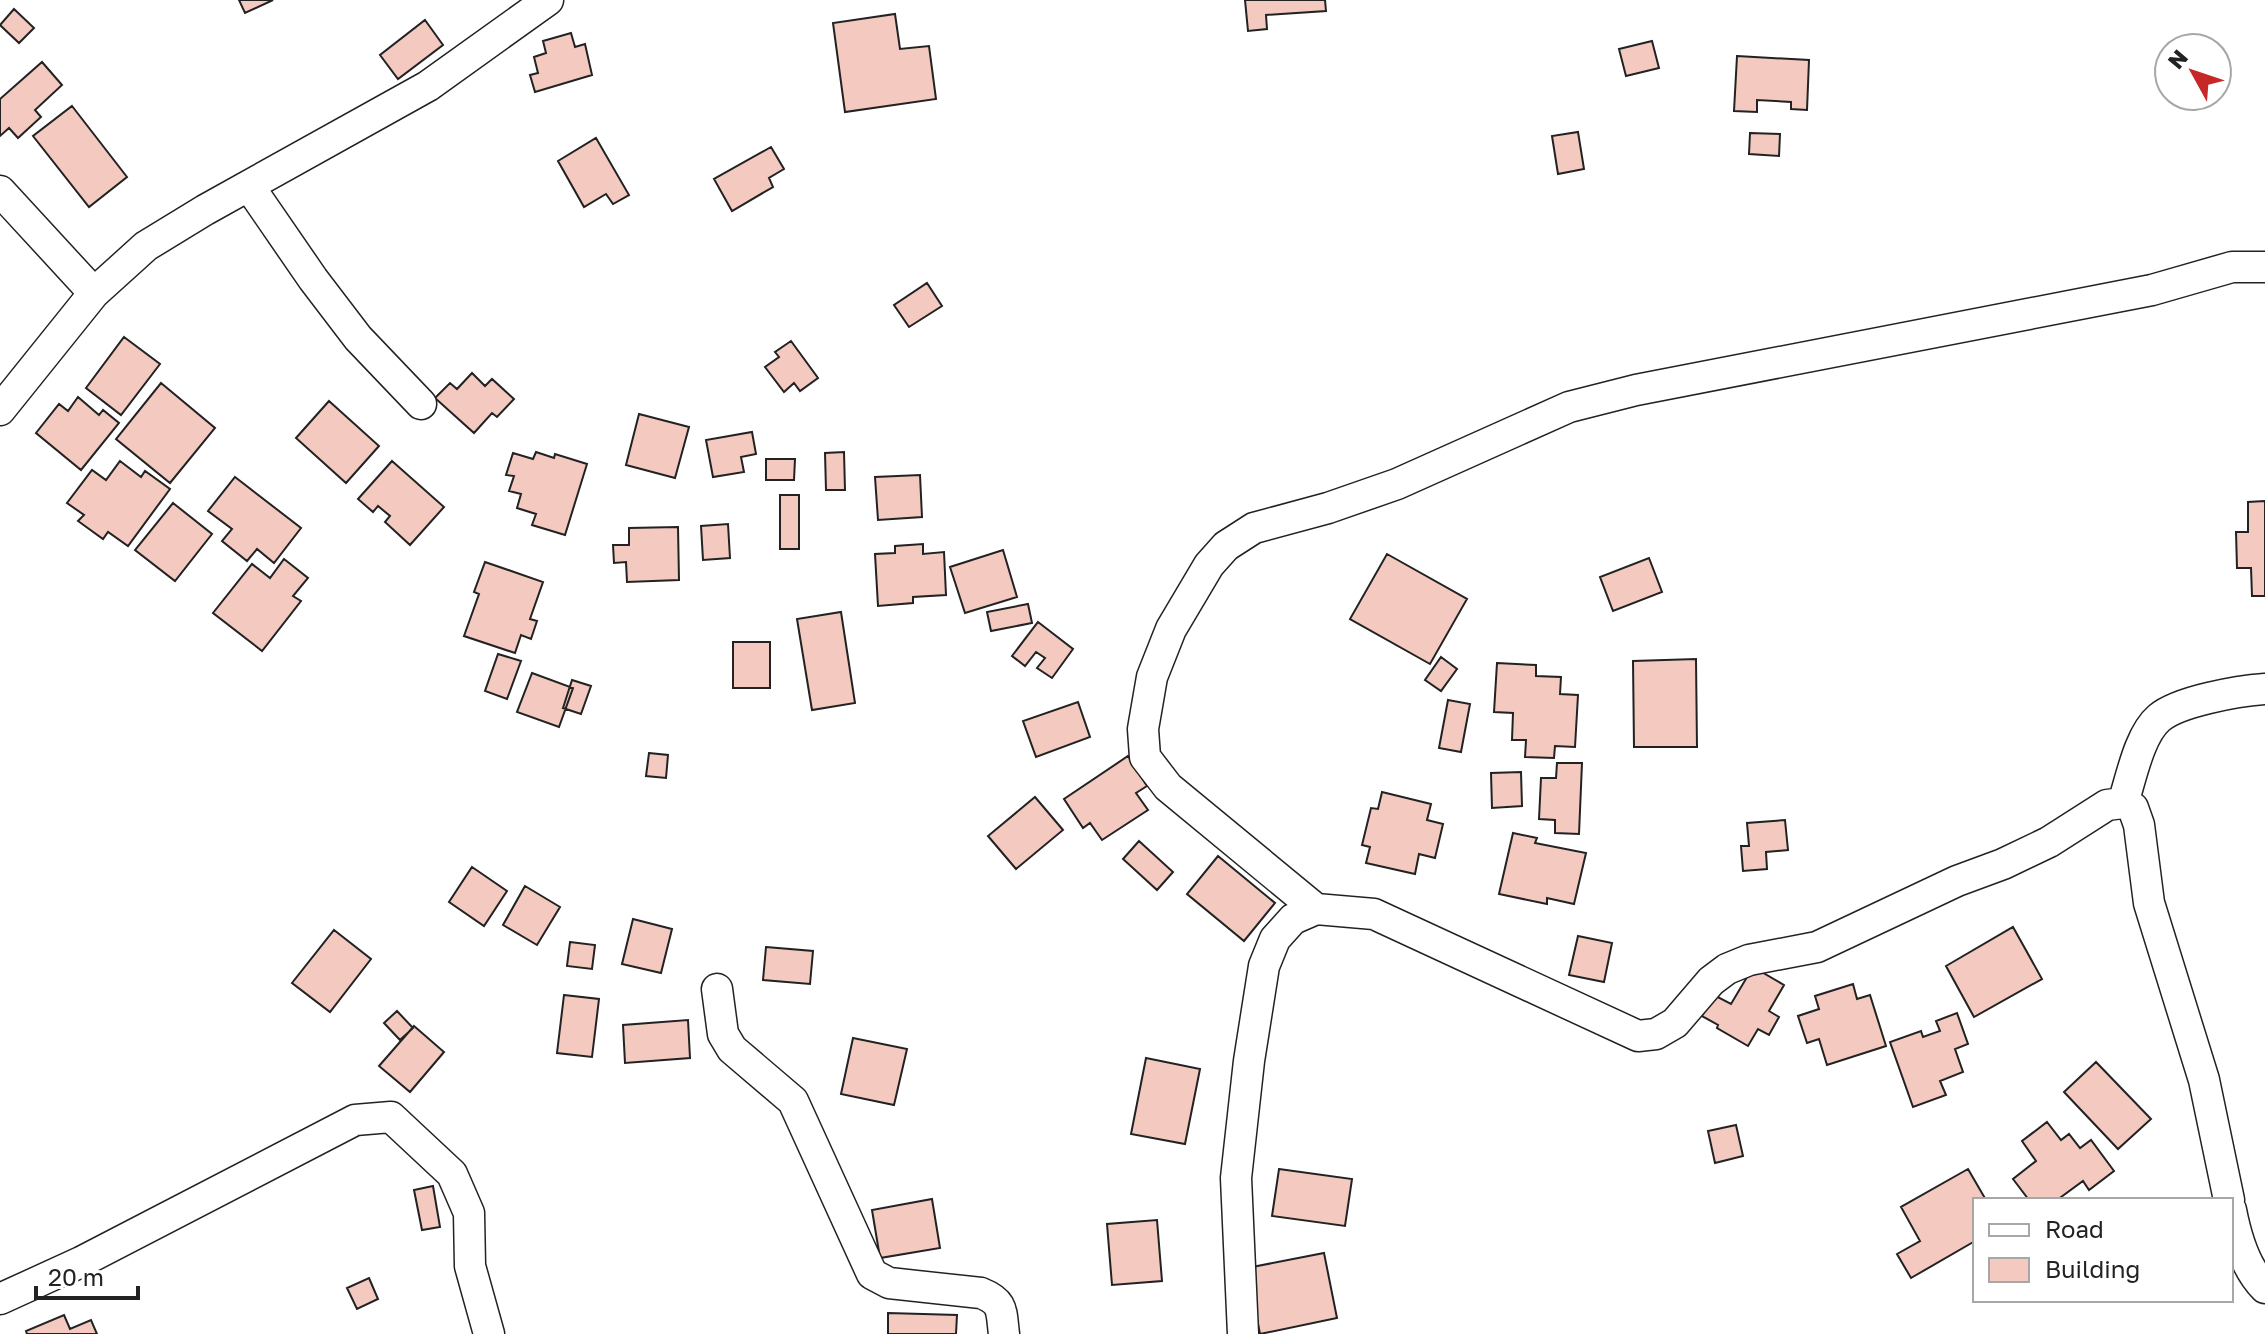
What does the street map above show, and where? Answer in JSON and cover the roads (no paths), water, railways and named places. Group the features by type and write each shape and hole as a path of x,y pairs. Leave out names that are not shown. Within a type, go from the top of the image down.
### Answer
{"street":[{"path":"0,410 94,293 146,246 428,86 548,0"},
{"path":"249,186 358,338 421,404"},
{"path":"0,191 94,293"},
{"path":"1316,909 1168,787 1145,757 1143,729 1152,677 1171,629 1209,565 1226,546 1254,528 1328,508 1397,484 1569,407 1636,390 2152,290 2232,267 2265,267"},
{"path":"2123,803 2141,746 2158,719 2184,705 2265,689"},
{"path":"1243,1334 1236,1178 1249,1061 1264,966 1275,939 1293,919 1316,909 1374,914 1638,1036 1656,1034 1675,1023 1711,981 1727,969 1749,960 1817,947 1957,881 2049,842 2107,805 2123,803 2133,808 2139,825 2149,903 2204,1080 2229,1198"},
{"path":"717,989 723,1034 732,1049 793,1101 872,1274 889,1283 981,1293 995,1298 1001,1308 1004,1334"},
{"path":"0,1299 81,1262 355,1120 391,1117 452,1174 469,1213 470,1266 489,1334"},
{"path":"2233,1220 2255,1278 2265,1288"}]}
